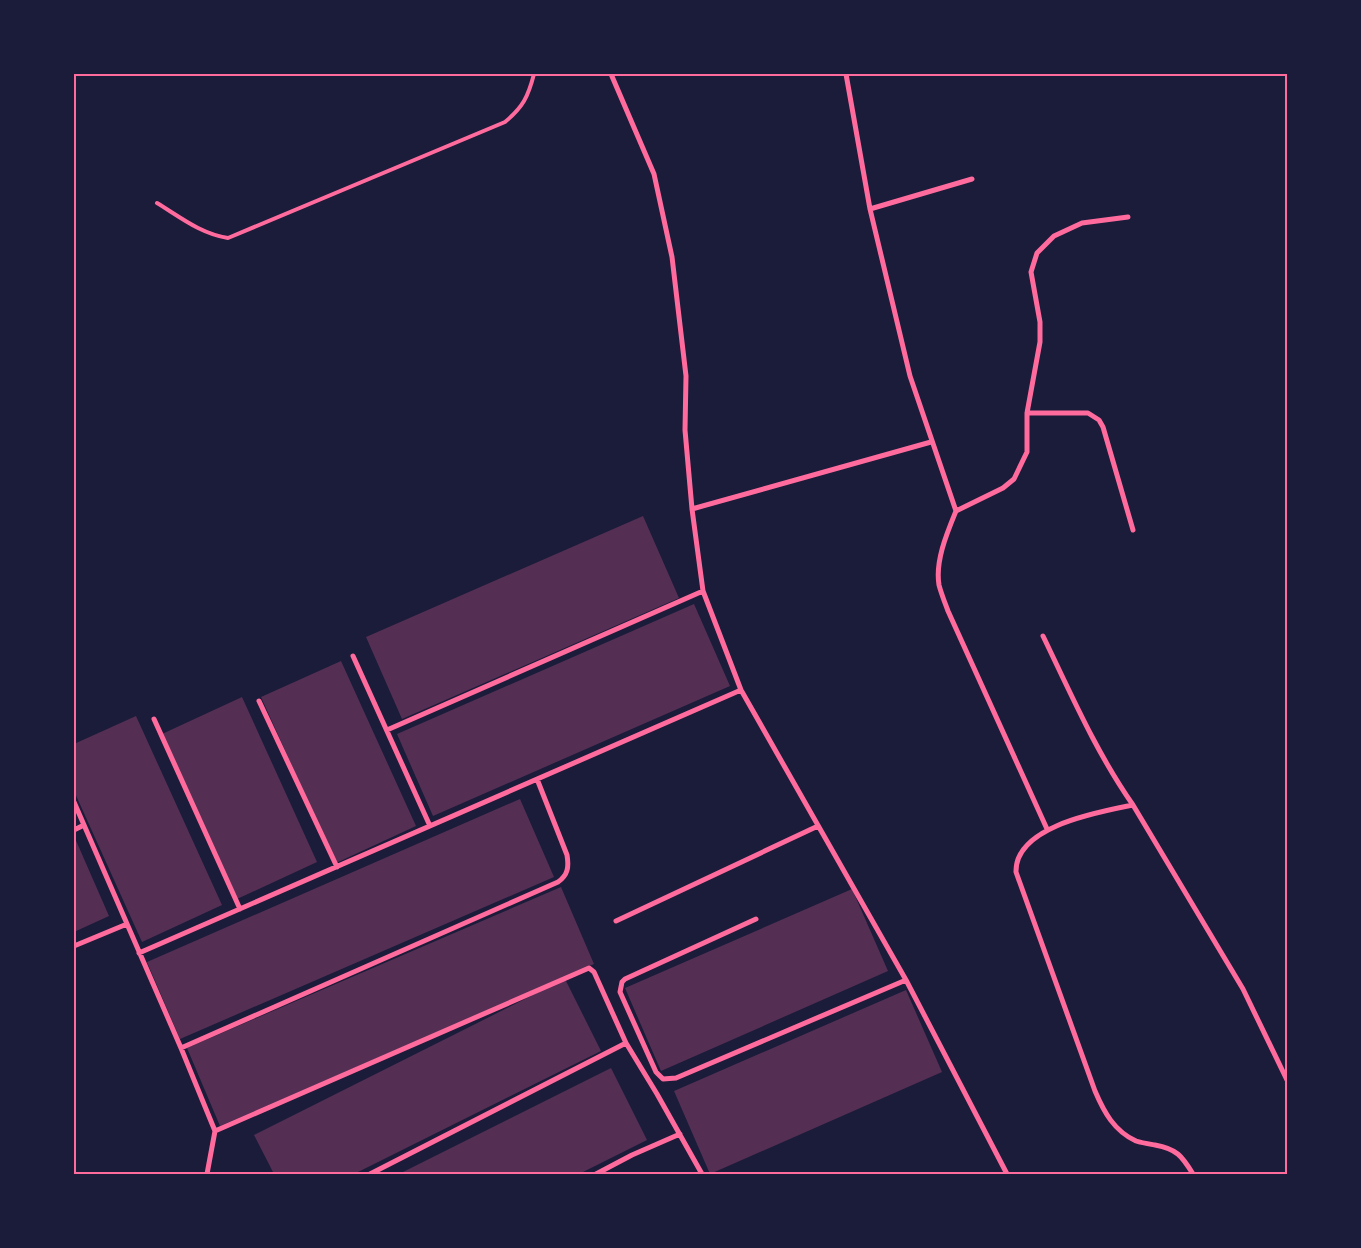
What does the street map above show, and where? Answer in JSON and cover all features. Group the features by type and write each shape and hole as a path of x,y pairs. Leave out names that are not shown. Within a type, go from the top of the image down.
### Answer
{"street":[{"path":"611,74 654,174 672,257 686,376 685,430 692,509 703,591 741,690 906,980 1007,1174"},
{"path":"846,74 870,209 910,376 956,511 940,562 939,583 948,611 1047,828"},
{"path":"870,209 972,179"},
{"path":"956,511 1003,488 1014,479 1027,452 1027,413 1040,342 1040,322 1031,272 1037,253 1054,236 1082,223 1128,216"},
{"path":"1027,413 1088,413 1099,420 1103,427 1134,530"},
{"path":"692,509 932,442"},
{"path":"387,730 703,591"},
{"path":"1043,636 1092,739 1243,989 1287,1080"},
{"path":"353,656 430,826"},
{"path":"139,953 741,690"},
{"path":"259,701 337,867"},
{"path":"154,719 240,909"},
{"path":"181,1048 564,878 569,864 567,855 537,779"},
{"path":"74,802 215,1131 207,1174"},
{"path":"1133,805 1097,813 1047,828 1017,858 1016,872 1095,1092 1106,1115 1123,1133 1137,1142 1174,1150 1193,1174"},
{"path":"74,830 84,825"},
{"path":"616,921 818,826"},
{"path":"756,919 622,982 620,992 656,1072 663,1079 676,1078 906,980"},
{"path":"74,946 127,924"},
{"path":"215,1131 591,968 626,1043 702,1174"},
{"path":"370,1174 626,1043"},
{"path":"596,1174 632,1155 680,1134"}],"lane":[{"path":"157,203 200,230 214,236 228,238 505,122 519,110 530,88 534,74"}],"building":[{"path":"643,516 679,598 402,719 366,637"},
{"path":"694,604 730,686 433,816 397,734"},
{"path":"341,661 416,826 336,863 261,697"},
{"path":"242,697 317,862 237,899 162,734"},
{"path":"136,716 222,905 142,942 74,791 74,744"},
{"path":"520,799 554,877 180,1039 147,962"},
{"path":"74,836 109,916 74,932"},
{"path":"561,887 594,964 220,1126 187,1048"},
{"path":"852,889 888,971 661,1071 625,988"},
{"path":"565,979 601,1051 354,1174 274,1174 254,1135"},
{"path":"906,990 942,1072 710,1174 674,1091"},
{"path":"611,1068 647,1140 579,1174 399,1174"}]}
